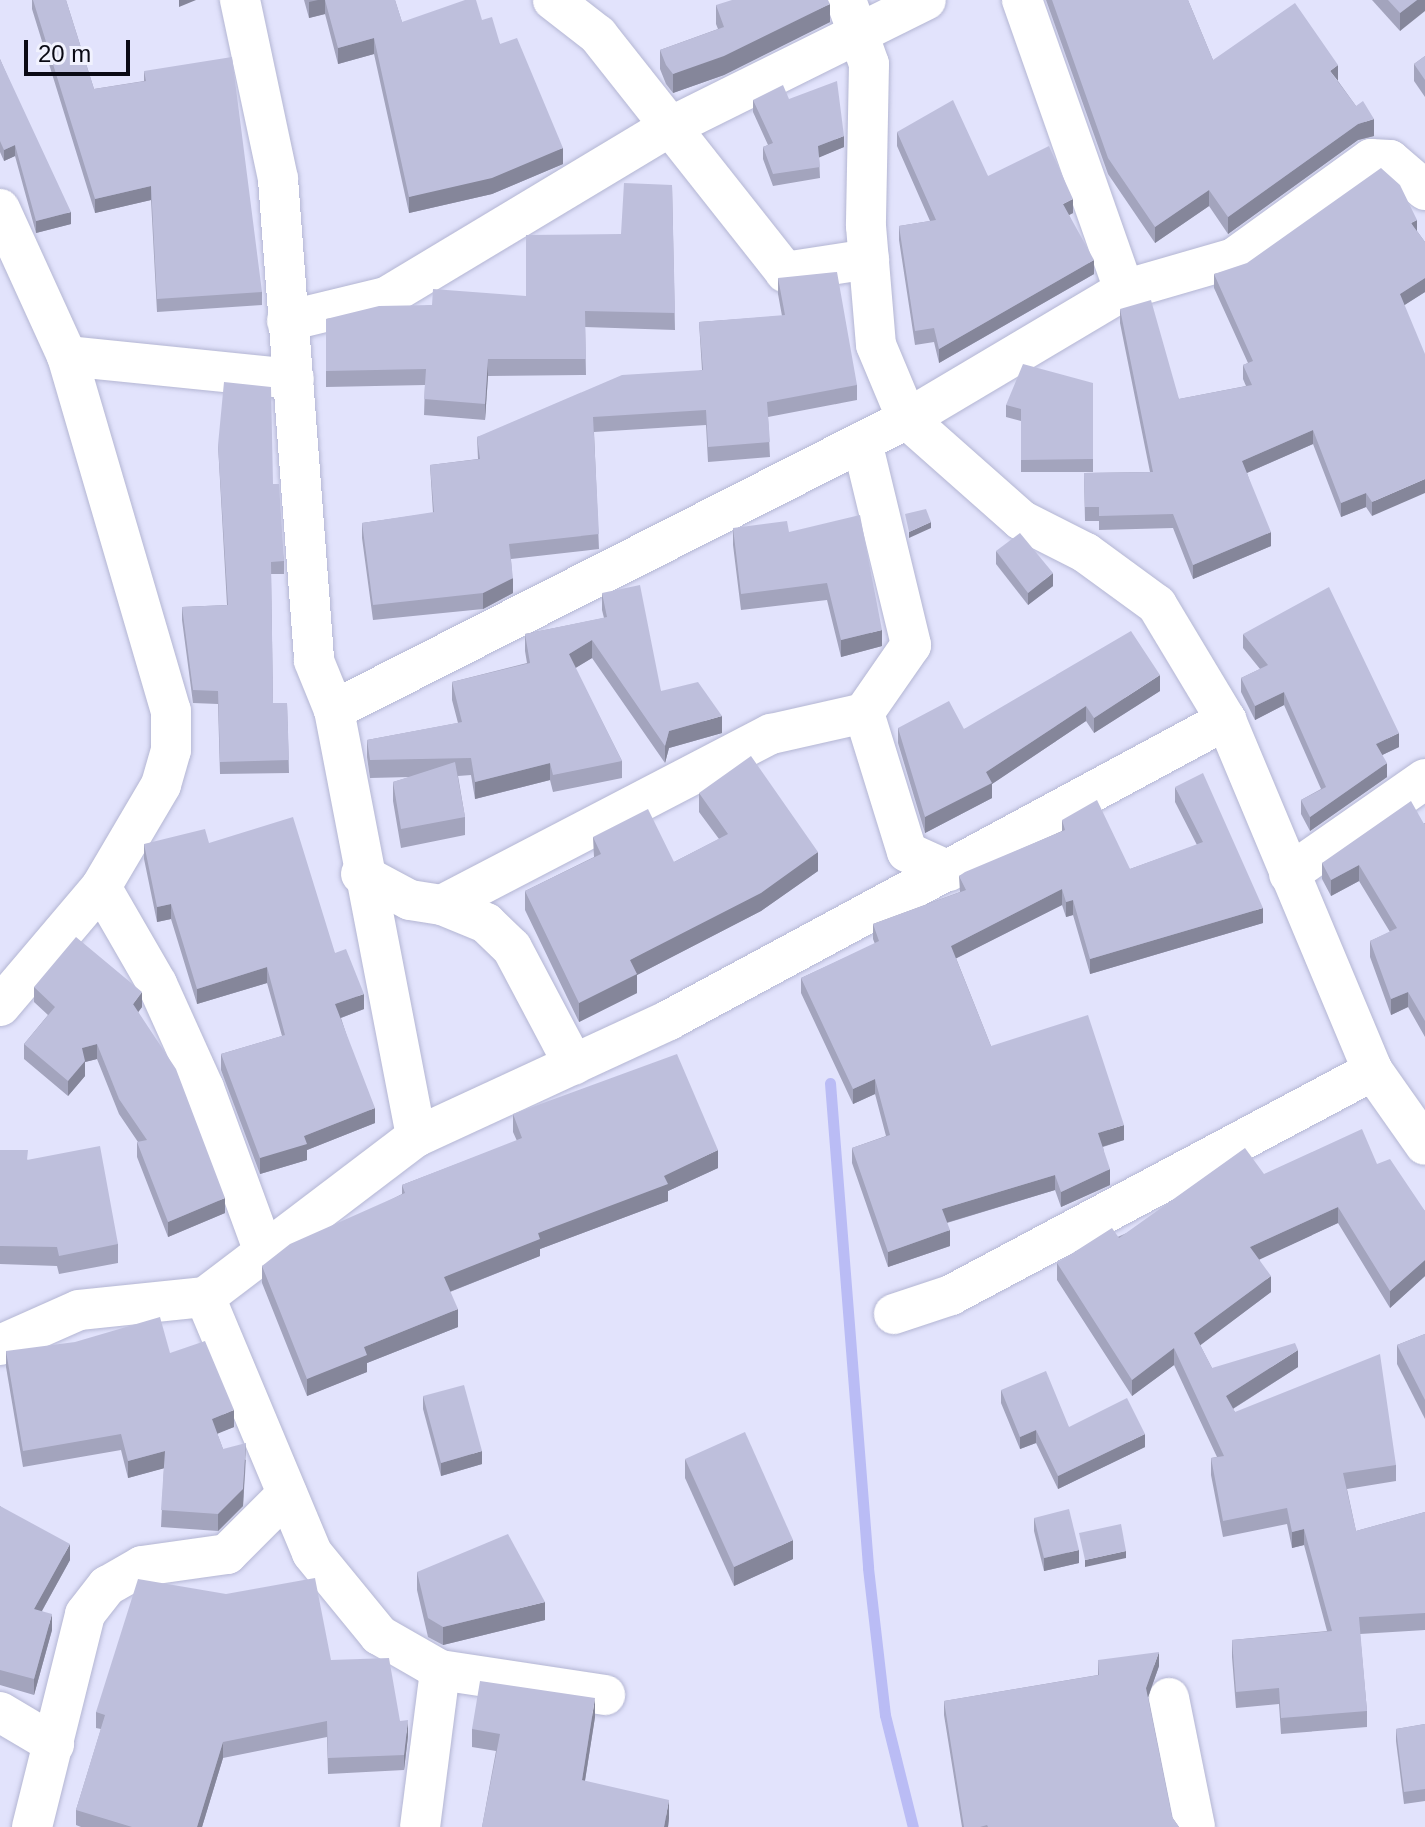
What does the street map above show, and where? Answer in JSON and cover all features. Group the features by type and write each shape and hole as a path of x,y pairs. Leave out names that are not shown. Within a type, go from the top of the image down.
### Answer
{"street":[{"path":"240,0 278,179 314,661 334,710 361,874 416,1137"},
{"path":"553,0 598,35 666,129 785,272 869,259"},
{"path":"287,321 386,297 855,16 926,0"},
{"path":"1022,0 1061,94 1124,290"},
{"path":"855,16 876,345 907,419 1021,520 1086,553 1157,605 1226,720 1373,1071 1425,1145"},
{"path":"334,710 907,419 1124,290 1234,258 1371,159 1390,160 1425,190"},
{"path":"0,209 67,356 171,711 161,785 101,887 0,1006"},
{"path":"67,356 294,379"},
{"path":"442,905 771,734 864,713 911,645 862,442"},
{"path":"864,713 907,852 949,871"},
{"path":"0,1345 79,1310 205,1297 416,1137 574,1065 949,871 1226,720"},
{"path":"1289,874 1425,779"},
{"path":"361,874 410,900 442,905 486,923 512,948 574,1065"},
{"path":"101,887 157,984 204,1088 264,1252"},
{"path":"894,1314 951,1295 1373,1071"},
{"path":"205,1297 312,1553 379,1635 440,1670 605,1695"},
{"path":"32,1827 85,1614 107,1586 142,1566 227,1554 287,1494"},
{"path":"420,1827 440,1670"},
{"path":"1169,1698 1195,1827"},
{"path":"0,1712 54,1744"}],"building":[{"path":"33,0 66,0 94,89 146,81 144,71 232,57 262,292 157,299 151,186 95,199"},
{"path":"325,0 395,0 402,22 465,0 476,0 482,20 492,17 500,44 517,38 563,148 492,178 409,197 374,38 338,48"},
{"path":"732,0 828,0 830,4 724,56 673,74 660,50 724,27 716,5"},
{"path":"1052,0 1188,0 1213,60 1295,3 1338,65 1330,71 1356,106 1363,101 1374,119 1358,124 1228,217 1209,190 1155,227 1108,158"},
{"path":"1388,0 1417,0 1400,13"},
{"path":"1425,56 1425,80 1414,64"},
{"path":"0,59 71,212 36,221 15,145 4,150 0,141"},
{"path":"837,81 844,136 818,146 820,167 773,174 763,147 773,143 753,100 783,85 789,99"},
{"path":"953,100 988,176 1049,146 1073,199 1063,204 1094,260 939,349 934,328 915,331 899,226 936,220 897,132"},
{"path":"1381,168 1400,185 1417,220 1411,223 1425,242 1425,278 1400,294 1425,354 1425,479 1372,502 1366,493 1341,503 1313,430 1242,461 1271,532 1193,565 1173,514 1099,516 1099,507 1085,507 1084,473 1153,472 1120,309 1151,300 1179,399 1252,385 1243,365 1253,361 1214,274 1247,263"},
{"path":"624,183 672,185 675,313 585,311 586,359 488,359 485,404 424,399 426,369 326,371 326,319 379,306 432,305 433,289 526,296 526,235 621,234"},
{"path":"837,272 857,385 767,402 770,442 708,447 706,410 593,417 599,534 509,544 513,578 483,593 373,605 362,523 434,512 430,465 480,459 477,437 622,375 703,370 699,322 785,315 778,278"},
{"path":"1023,364 1093,383 1093,459 1021,460 1021,409 1006,405"},
{"path":"224,382 271,387 273,484 279,484 284,561 271,562 273,703 287,703 289,760 220,762 218,691 193,690 182,607 228,605 218,445"},
{"path":"926,509 931,522 909,532 905,514"},
{"path":"860,515 882,630 841,640 827,583 741,594 733,528 787,521 789,532"},
{"path":"1020,533 1053,573 1028,593 996,551"},
{"path":"640,585 661,691 698,682 722,716 669,731 665,746 592,640 569,654 622,761 553,775 550,763 475,782 471,758 370,760 367,740 462,722 452,682 530,663 525,634 607,617 602,593"},
{"path":"1329,587 1399,733 1376,744 1387,763 1310,817 1301,800 1326,787 1284,692 1255,706 1241,678 1268,665 1243,634"},
{"path":"1131,631 1160,675 1094,718 1086,706 986,772 992,783 925,817 898,728 949,701 964,729"},
{"path":"751,756 818,852 761,893 630,960 637,974 579,1003 525,891 601,854 593,837 648,809 674,862 728,834 699,793"},
{"path":"455,762 465,817 401,829 393,782"},
{"path":"1203,773 1263,908 1090,959 1073,900 1066,902 1062,889 951,946 991,1046 1088,1015 1124,1125 1098,1133 1110,1169 1061,1192 1055,1175 942,1209 950,1230 888,1252 852,1148 890,1135 875,1079 853,1089 801,978 879,941 873,924 966,890 959,876 1065,830 1062,820 1097,800 1130,869 1203,842 1175,787"},
{"path":"1411,801 1425,823 1425,1021 1408,992 1391,999 1370,941 1397,928 1359,865 1331,880 1322,863"},
{"path":"293,817 335,953 346,949 364,994 335,1004 375,1108 304,1136 307,1144 260,1158 221,1054 285,1035 267,967 197,989 171,904 157,907 144,844 205,829 209,843"},
{"path":"76,937 142,992 133,1004 176,1069 225,1198 168,1222 137,1142 147,1140 119,1099 97,1044 82,1048 85,1061 68,1081 24,1044 55,1007 34,987"},
{"path":"677,1054 718,1150 664,1176 668,1184 538,1233 540,1239 444,1277 458,1309 364,1347 367,1355 307,1379 262,1266 290,1244 405,1193 402,1185 522,1138 513,1114"},
{"path":"1362,1129 1377,1164 1390,1159 1425,1211 1425,1260 1390,1291 1338,1207 1250,1247 1271,1276 1194,1333 1212,1368 1295,1343 1298,1350 1226,1396 1235,1412 1380,1354 1396,1465 1343,1473 1356,1531 1425,1512 1425,1613 1359,1617 1367,1711 1281,1718 1279,1688 1236,1692 1232,1640 1332,1631 1304,1529 1292,1532 1287,1508 1223,1521 1211,1458 1224,1456 1174,1348 1132,1380 1057,1263 1112,1228 1119,1238 1245,1148 1264,1174"},
{"path":"100,1146 118,1244 59,1256 57,1247 0,1246 0,1150 28,1150 27,1160"},
{"path":"160,1317 170,1353 205,1341 234,1410 212,1419 223,1449 246,1443 243,1489 218,1514 161,1510 165,1451 128,1461 121,1434 23,1451 6,1351 75,1342"},
{"path":"1425,1334 1425,1400 1397,1345"},
{"path":"1046,1371 1069,1427 1127,1398 1145,1434 1058,1476 1036,1430 1020,1437 1001,1390"},
{"path":"464,1385 482,1451 441,1463 423,1396"},
{"path":"745,1432 793,1540 734,1567 685,1459"},
{"path":"0,1506 70,1544 34,1609 52,1614 34,1679 0,1670"},
{"path":"1069,1509 1079,1550 1044,1558 1034,1518"},
{"path":"1121,1524 1126,1551 1085,1560 1079,1533"},
{"path":"508,1534 545,1602 443,1627 428,1618 417,1572"},
{"path":"315,1578 331,1660 389,1658 400,1721 408,1720 404,1755 328,1758 327,1721 223,1742 197,1827 132,1827 76,1810 105,1715 96,1712 138,1579 226,1594"},
{"path":"1159,1652 1146,1688 1172,1817 1179,1827 964,1827 944,1701 1099,1675 1098,1660"},
{"path":"480,1681 595,1698 582,1780 669,1800 664,1827 482,1827 500,1734 472,1729"},
{"path":"1425,1724 1425,1789 1404,1792 1396,1729"}],"waterway":[{"path":"830,1083 868,1568 885,1715 913,1827"}]}
